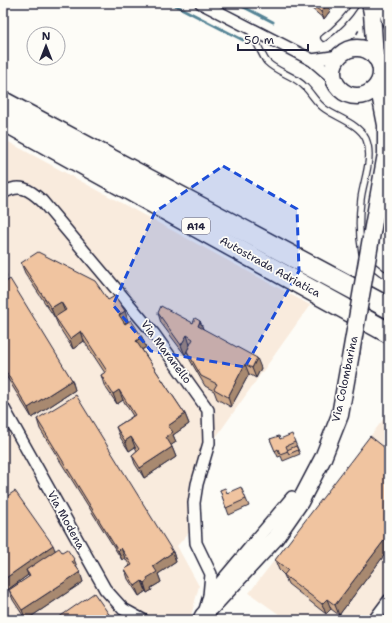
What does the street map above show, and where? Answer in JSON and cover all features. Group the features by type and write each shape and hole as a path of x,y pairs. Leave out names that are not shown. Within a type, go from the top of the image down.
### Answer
{"highway":[{"name":"Autostrada Adriatica","path":"3,102 386,307"},
{"name":"Autostrada Adriatica","path":"3,120 370,322 389,334"}],"street":[{"path":"201,3 312,60 333,78 338,88 343,92 348,95 359,96 370,102 386,125"},
{"path":"374,6 389,24"},
{"path":"354,49 374,6"},
{"path":"359,96 370,92 378,84 381,73 375,57 374,6"},
{"path":"312,60 354,49 366,50 375,57"},
{"path":"333,78 334,66 338,52"},
{"name":"Via Colombarina","path":"202,618 275,538 300,502 323,458 340,415 386,154 386,125 378,84"},
{"name":"Via Maranello","path":"3,193 11,189 21,188 34,193 42,201 154,334 208,410 209,443 197,484 194,503 196,543 211,574"},
{"name":"Via Modena","path":"3,407 105,588 123,609 143,620"},
{"name":"Via Colombarina","path":"209,596 292,497"},
{"name":"Via Colombarina","path":"202,618 209,596 211,574"},
{"path":"374,620 389,600"}],"lane":[{"path":"324,38 337,28 350,14 357,3"},
{"path":"249,28 266,61 295,78 324,109 361,132 366,140 368,150 367,174 360,201 361,248 363,257 389,277"}],"path":[{"path":"338,52 343,45 354,37 360,28"}],"highlighted area":[{"path":"223,166 297,209 299,271 245,367 151,351 113,305 155,212"}],"shaded area":[{"path":"3,139 310,305 216,437 197,478 193,528 177,546 199,586 190,620 13,620 3,607"},
{"path":"389,412 389,591 366,620 287,620 249,593"}],"building":[{"path":"310,3 326,3 328,4 321,12"},
{"path":"38,252 95,281 108,300 115,296 125,311 119,315 125,324 131,320 142,337 136,341 185,414 168,426 173,432 166,437 172,447 140,468 132,455 139,449 131,437 125,441 116,427 135,415 119,390 113,394 101,375 107,371 81,331 70,339 55,317 66,310 61,302 51,308 21,263"},
{"path":"3,277 6,282 10,279 72,380 28,408 3,367"},
{"path":"161,306 193,323 195,318 200,321 198,326 257,358 252,368 245,364 228,397 214,389 217,384 201,376 187,351 193,339 187,335 181,345 158,313"},
{"path":"76,395 173,552 153,566 157,572 147,578 148,580 144,583 142,581 135,586 125,569 132,565 121,548 118,551 37,419"},
{"path":"292,434 295,442 286,446 288,451 280,454 278,449 275,451 270,439 279,436 280,439"},
{"path":"370,436 389,451 389,534 335,605 327,599 322,604 284,575 288,570 275,560"},
{"path":"296,446 298,450 289,454 287,450"},
{"path":"241,487 246,499 226,508 220,490 225,488 227,493"},
{"path":"15,491 53,545 3,580 3,499"},
{"path":"59,548 62,552 67,549 74,559 72,561 80,572 22,610 9,590 30,576 26,570"},
{"path":"94,593 113,620 55,620"}],"waterway":[{"path":"171,3 243,40"},
{"path":"236,3 273,22"}]}
